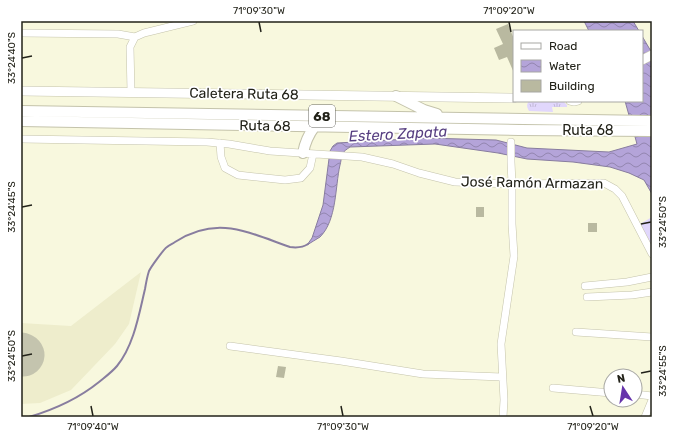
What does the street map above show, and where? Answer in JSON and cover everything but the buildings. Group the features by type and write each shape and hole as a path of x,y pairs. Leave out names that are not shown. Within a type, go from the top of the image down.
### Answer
{"highway":[{"path":"396,96 424,110 449,118"},
{"name":"Ruta 68","path":"21,111 652,121"},
{"name":"Ruta 68","path":"21,121 652,131"},
{"path":"308,153 306,138 316,126"}],"main road":[{"path":"643,60 652,55"},
{"name":"Caletera Ruta 68","path":"21,91 513,98"}],"street":[{"path":"131,92 130,47 135,38 144,33 193,21"},
{"path":"21,33 118,34 135,38"},
{"path":"21,139 195,141 220,143 259,150 308,153 310,168 300,178 285,180 238,175 224,168 221,157 220,143"},
{"path":"503,417 504,400 501,344 514,256 511,142"},
{"name":"José Ramón Armazan","path":"308,153 344,155 374,159 425,175 455,182 512,184 600,182 611,186 622,196 652,254"},
{"path":"585,286 627,282 652,277"},
{"path":"587,297 652,292"},
{"path":"576,332 652,337"},
{"path":"230,346 423,374 502,377"},
{"path":"553,388 603,392"},
{"path":"645,417 652,400"}],"shaded area":[{"path":"141,272 129,324 115,344 71,390 40,403 21,404 21,323 71,326"}],"green space":[{"path":"528,102 564,102 567,107 552,107 553,112 529,111 527,104"},
{"path":"652,217 652,248 640,224"}],"water":[{"path":"584,21 633,21 638,30 588,30"},
{"path":"643,38 652,53 652,194 644,180 610,167 573,162 527,159 498,153 435,144 350,147 343,153 342,156 330,222 320,237 307,245 312,238 323,205 330,151 337,143 426,138 496,140 527,148 609,152 637,144 625,102 643,102"}],"waterway":[{"name":"Estero Zapata","path":"29,417 48,411 75,398 99,382 117,366 123,358 132,339 149,271 160,255 170,245 190,234 205,229 219,228 246,232 295,248 308,244"}],"taxiway":[{"path":"21,348 23,355"}]}
